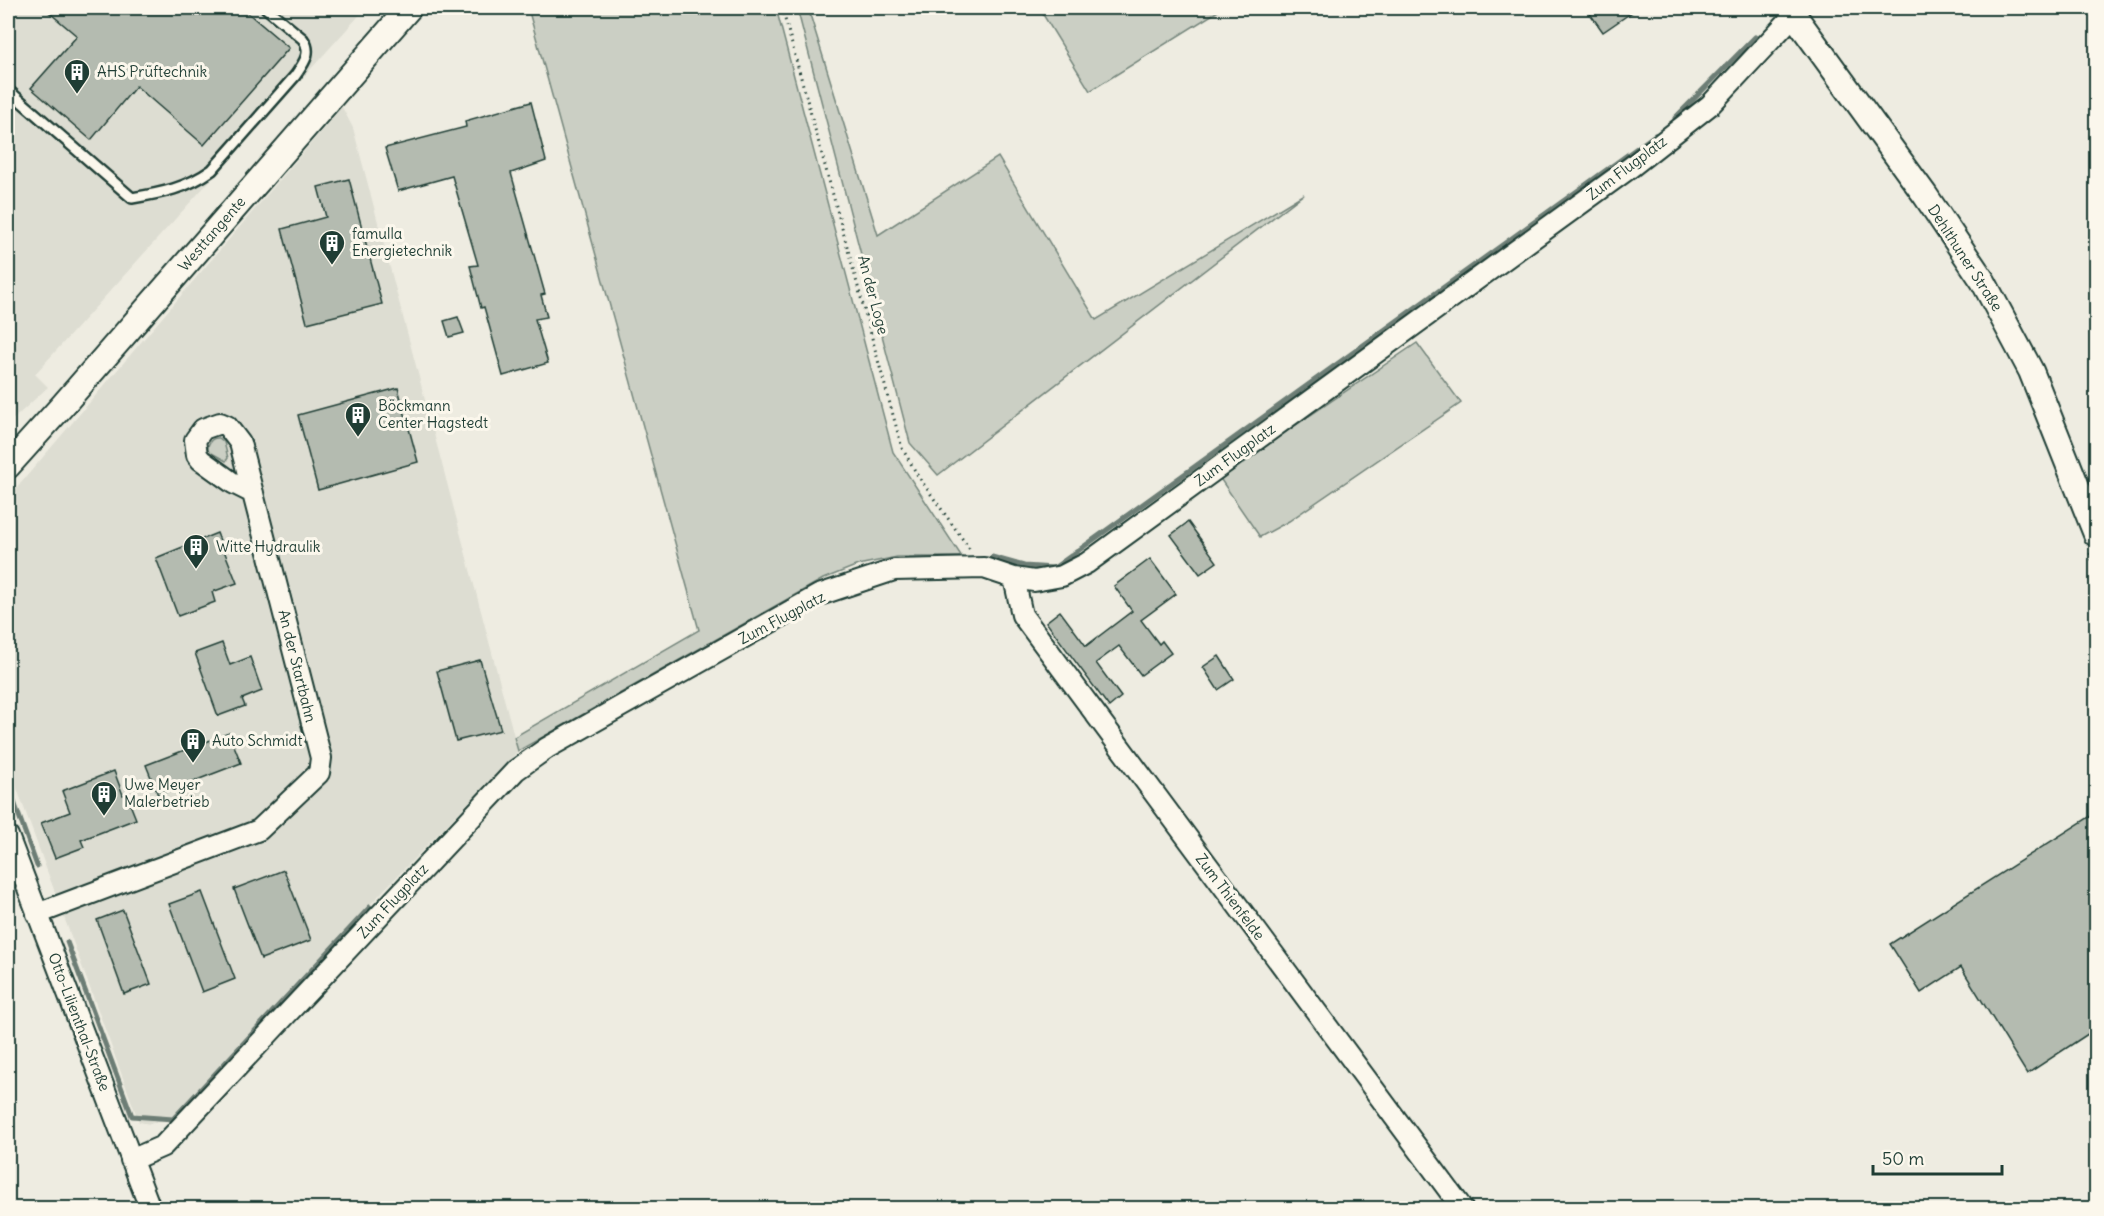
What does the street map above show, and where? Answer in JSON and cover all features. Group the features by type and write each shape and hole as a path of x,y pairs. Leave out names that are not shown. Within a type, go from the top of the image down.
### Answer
{"street":[{"name":"Westtangente","path":"9,462 71,397 409,8"},
{"name":"Zum Flugplatz","path":"131,1160 163,1146 516,770 547,748 819,595 894,570 984,568 1014,578 1034,581 1062,576 1097,556 1631,167 1710,105 1795,10"},
{"name":"Dehlthuner Straße","path":"1795,10 1983,281 2031,371 2050,416 2093,541"},
{"name":"An der Startbahn","path":"37,914 259,830 319,773 321,758 253,493"},
{"name":"Zum Thienfelde","path":"1014,578 1022,615 1462,1209"},
{"name":"Otto-Lilienthal-Straße","path":"8,836 150,1209"}],"lane":[{"path":"8,90 132,198 165,193 198,180 212,170 304,63 308,54 308,45 266,8"}],"path":[{"name":"An der Loge","path":"782,8 903,448 918,476 984,568"},
{"path":"2093,541 2097,571"}],"shaded area":[{"path":"8,8 366,8 35,374 48,387 8,424"},
{"path":"528,8 776,8 893,452 962,557 897,557 858,565 823,579 518,751 514,737 699,630"},
{"path":"797,8 808,8 878,235 998,157 1096,320 1304,194 938,475 910,443"},
{"path":"1039,8 1223,8 1090,91"},
{"path":"342,107 353,128 518,751 384,890 173,1116 150,1124 139,1122 8,764 8,498"},
{"path":"1417,343 1461,403 1289,521 1260,537 1219,477"},
{"path":"219,438 224,442 228,458 226,461 208,451 210,442"}],"building":[{"path":"44,8 242,8 289,48 204,145 136,86 91,140 31,88 77,36"},
{"path":"1586,8 1638,8 1603,32"},
{"path":"531,102 546,161 511,173 545,294 541,295 547,317 535,319 548,363 503,376 470,266 478,265 452,176 398,191 385,148 466,127 465,121"},
{"name":"famulla Energietechnik","path":"349,179 382,304 307,323 282,229 326,217 318,187"},
{"path":"458,317 464,333 449,337 444,321"},
{"name":"Böckmann Center Hagstedt","path":"398,388 418,462 318,490 298,415"},
{"path":"1188,522 1217,562 1200,574 1171,535"},
{"name":"Witte Hydraulik","path":"217,533 237,583 212,592 215,602 178,616 156,558"},
{"path":"1150,559 1176,594 1141,620 1159,644 1162,641 1171,653 1141,675 1119,646 1096,663 1121,697 1109,707 1046,622 1060,611 1086,646 1132,611 1114,586"},
{"path":"222,643 230,665 250,657 262,691 242,699 245,706 218,716 195,653"},
{"path":"1219,656 1234,679 1218,690 1203,667"},
{"path":"480,660 501,730 456,741 437,671"},
{"name":"Auto Schmidt","path":"229,733 241,763 158,795 146,765"},
{"path":"114,771 123,795 126,794 136,819 81,840 84,847 55,858 41,823 70,812 62,791"},
{"path":"2097,812 2097,1028 2027,1074 1961,967 1921,993 1890,944"},
{"path":"284,870 311,940 261,959 234,889"},
{"path":"202,892 235,979 202,992 169,904"},
{"path":"123,910 151,984 124,994 97,920"}],"waterway":[{"path":"1675,118 1755,37"},
{"path":"992,557 1024,566 1054,568 1655,135"},
{"path":"8,785 37,866"},
{"path":"67,942 132,1116 173,1119 370,907"}],"place":[{"name":"AHS Prüftechnik","path":"77,95"},
{"name":"famulla Energietechnik","path":"332,266"},
{"name":"Böckmann Center Hagstedt","path":"358,438"},
{"name":"Witte Hydraulik","path":"196,570"},
{"name":"Auto Schmidt","path":"193,764"},
{"name":"Uwe Meyer Malerbetrieb","path":"104,817"}]}
